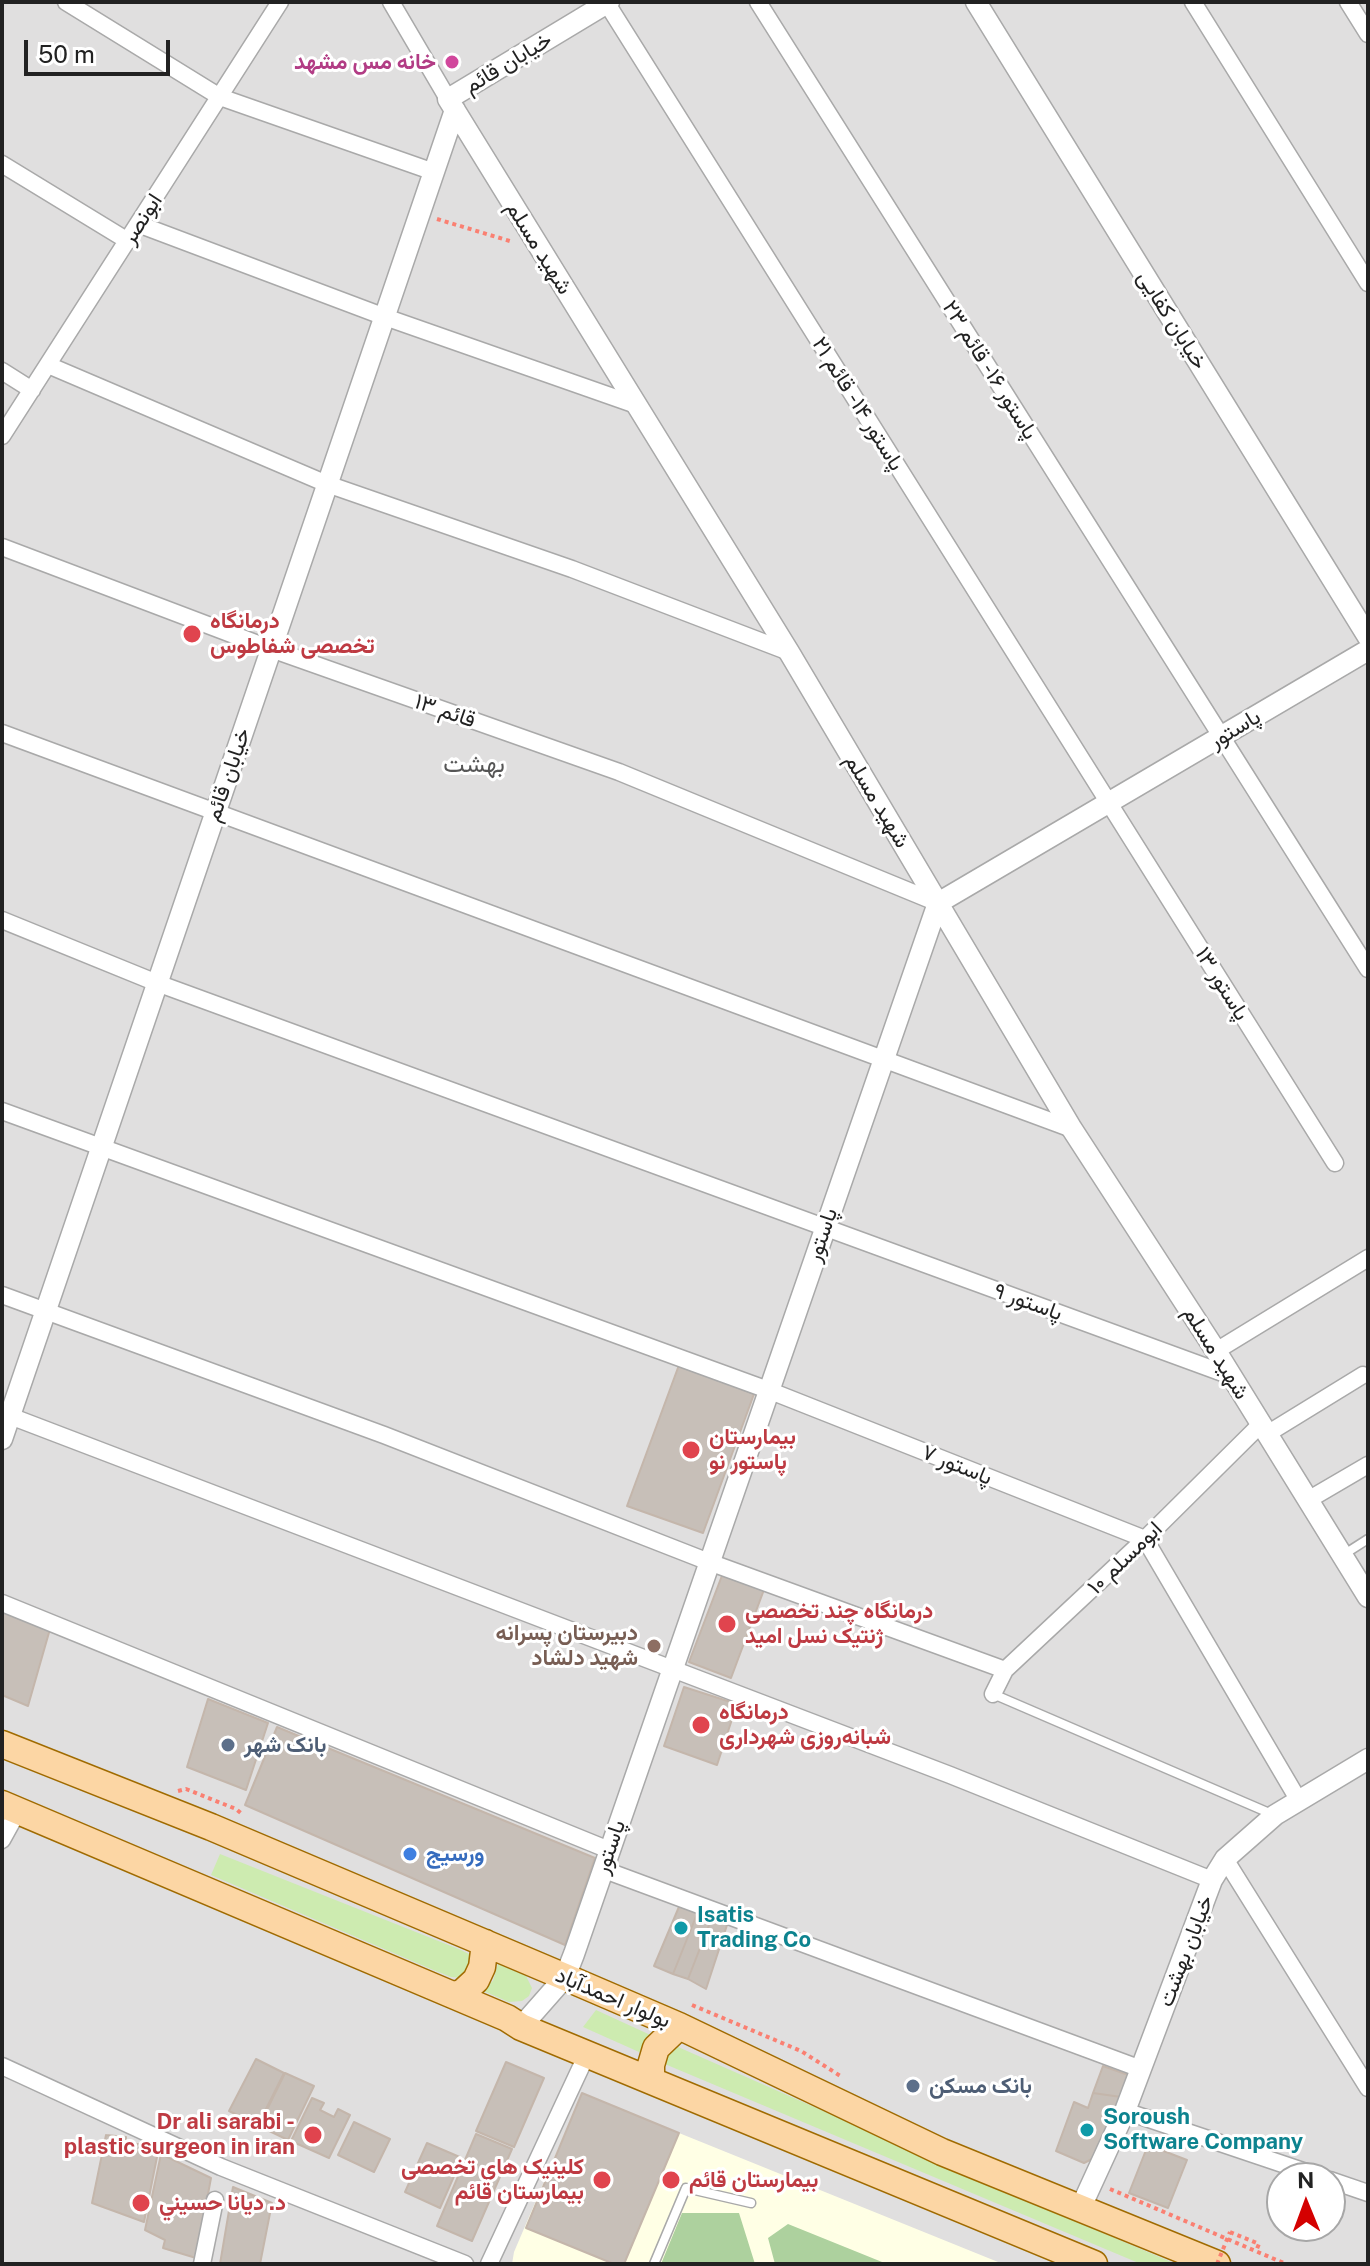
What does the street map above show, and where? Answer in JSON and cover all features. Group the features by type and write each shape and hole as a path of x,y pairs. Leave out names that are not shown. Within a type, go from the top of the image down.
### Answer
{"main road":[{"name":"بولوار احمدآباد","path":"2,1744 211,1827 565,1977 679,2026 942,2152 1217,2264"},
{"path":"10,1807 453,1995 521,2027 588,2052 1094,2264"},
{"path":"453,1995 462,1993 476,1980 482,1967 485,1943"},
{"path":"651,2080 656,2048 679,2026"}],"street":[{"path":"66,2 220,97 434,172"},
{"name":"ابونصر","path":"2,436 280,2"},
{"name":"شهید مسلم","path":"391,2 451,105 789,652 1072,1129 1216,1351 1368,1597"},
{"name":"خیابان قائم","path":"2,1439 434,172 451,105 607,2"},
{"name":"پاستور ۱۴- قائم ۲۱","path":"607,2 1108,805"},
{"name":"پاستور ۱۶- قائم ۲۳","path":"758,2 1368,969"},
{"name":"خیابان کفایی","path":"976,2 1368,637"},
{"path":"1193,2 1368,283"},
{"path":"1348,2 1368,34"},
{"path":"2,164 128,241"},
{"path":"138,224 385,317 636,405"},
{"path":"48,365 327,484 572,569 789,652"},
{"path":"2,371 32,390"},
{"name":"قائم ۱۳","path":"2,547 271,649 619,772 938,903"},
{"name":"پاستور","path":"521,2027 565,1977 938,903 1368,650"},
{"path":"2,733 1072,1129"},
{"name":"پاستور ۱۳","path":"1108,805 1335,1163"},
{"name":"پاستور ۹","path":"2,920 157,983 1231,1376"},
{"name":"پاستور ۷","path":"2,1111 768,1390 1145,1539"},
{"path":"1216,1351 1368,1258"},
{"path":"2,1295 384,1435 709,1562 1005,1670"},
{"name":"ابومسلم ۱۰","path":"993,1694 1005,1670 1264,1429 1363,1375"},
{"path":"10,1416 950,1775 1212,1880"},
{"path":"1308,1500 1368,1465"},
{"path":"1145,1539 1299,1801"},
{"path":"2,1603 290,1718 605,1860 878,1971 1141,2069"},
{"name":"خیابان بهشت","path":"1081,2207 1125,2111 1212,1880 1225,1859 1275,1815 1368,1759"},
{"path":"2,1840 10,1807"},
{"path":"1225,1859 1368,2088"},
{"path":"489,2264 588,2052"},
{"path":"2,2066 221,2167 465,2264"},
{"path":"1125,2111 1276,2162"},
{"path":"1346,2185 1368,2193"},
{"path":"202,2264 215,2200"}],"lane":[{"path":"1342,1555 1368,1539"},
{"path":"993,1694 1275,1815"},
{"path":"654,2264 686,2188 751,2203"}],"path":[{"path":"420,213 541,250"},
{"path":"1093,2182 1286,2264"},
{"path":"1217,2264 1230,2232 1259,2244 1256,2251"}],"shaded area":[{"path":"2,2 1368,2 1368,2264 2,2264"},
{"name":"بیمارستان قائم","path":"582,2093 1003,2264 512,2264 514,2252"}],"green space":[{"path":"220,1854 475,1957 465,1978 451,1977 431,1969 211,1875"},
{"path":"498,1964 526,1976 532,1988 529,1996 522,2001 509,2002 481,1990 493,1981"},
{"path":"596,2010 657,2038 648,2056 583,2027"},
{"path":"669,2043 1176,2264 1141,2264 660,2062"},
{"path":"682,2213 739,2213 755,2264 661,2264"},
{"path":"788,2224 887,2264 775,2264 768,2238"}],"building":[{"name":"بیمارستان پاستور نو","path":"679,1365 754,1394 703,1533 627,1506"},
{"name":"درمانگاه چند تخصصی ژنتیک نسل امید","path":"723,1573 765,1587 731,1678 689,1662"},
{"path":"2,1611 50,1629 28,1706 2,1695"},
{"name":"درمانگاه شبانه‌روزی شهرداری","path":"684,1687 737,1704 717,1765 664,1746"},
{"name":"بانک شهر","path":"208,1699 268,1723 246,1790 187,1767"},
{"path":"277,1727 595,1858 565,1945 245,1805"},
{"name":"Isatis Trading Co","path":"681,1902 699,1909 673,1974 654,1966"},
{"path":"699,1909 713,1915 688,1979 673,1974"},
{"path":"713,1915 728,1922 706,1989 688,1979"},
{"path":"256,2059 284,2073 258,2125 229,2111"},
{"path":"506,2062 544,2078 514,2147 476,2131"},
{"path":"1103,2066 1131,2076 1121,2097 1093,2093"},
{"path":"285,2073 314,2086 288,2140 259,2126"},
{"name":"کلینیک های تخصصی بیمارستان قائم","path":"582,2093 679,2133 624,2264 614,2264 526,2228"},
{"name":"Soroush Software Company","path":"1093,2093 1121,2097 1100,2155 1084,2163 1056,2151 1074,2102 1088,2108"},
{"path":"312,2098 324,2103 320,2110 334,2117 338,2109 350,2115 329,2158 291,2141"},
{"path":"354,2122 390,2139 374,2172 338,2155"},
{"path":"476,2134 512,2149 472,2241 437,2226"},
{"path":"106,2135 126,2137 126,2142 143,2145 143,2150 158,2152 144,2222 92,2203"},
{"path":"427,2143 462,2158 440,2208 405,2192"},
{"path":"1148,2145 1187,2160 1168,2208 1129,2193"},
{"path":"161,2154 211,2178 196,2258 163,2248 165,2240 145,2230"},
{"path":"233,2187 272,2203 260,2264 220,2264"}],"place":[{"name":"خانه مس مشهد","path":"452,62"},
{"name":"درمانگاه تخصصی شفاطوس","path":"192,634"},
{"name":"بیمارستان پاستور نو","path":"691,1450"},
{"name":"درمانگاه چند تخصصی ژنتیک نسل امید","path":"727,1624"},
{"name":"دبیرستان پسرانه شهید دلشاد","path":"654,1646"},
{"name":"درمانگاه شبانه‌روزی شهرداری","path":"701,1725"},
{"name":"بانک شهر","path":"228,1745"},
{"name":"ورسیج","path":"410,1854"},
{"name":"Isatis Trading Co","path":"681,1928"},
{"name":"بانک مسکن","path":"913,2086"},
{"name":"Soroush Software Company","path":"1087,2130"},
{"name":"Dr ali sarabi - plastic surgeon in iran","path":"313,2135"},
{"name":"کلینیک های تخصصی بیمارستان قائم","path":"602,2180"},
{"name":"بیمارستان قائم","path":"671,2180"},
{"name":"د. ديانا حسيني","path":"141,2203"}],"district":[{"name":"بهشت","path":"474,765"}]}
